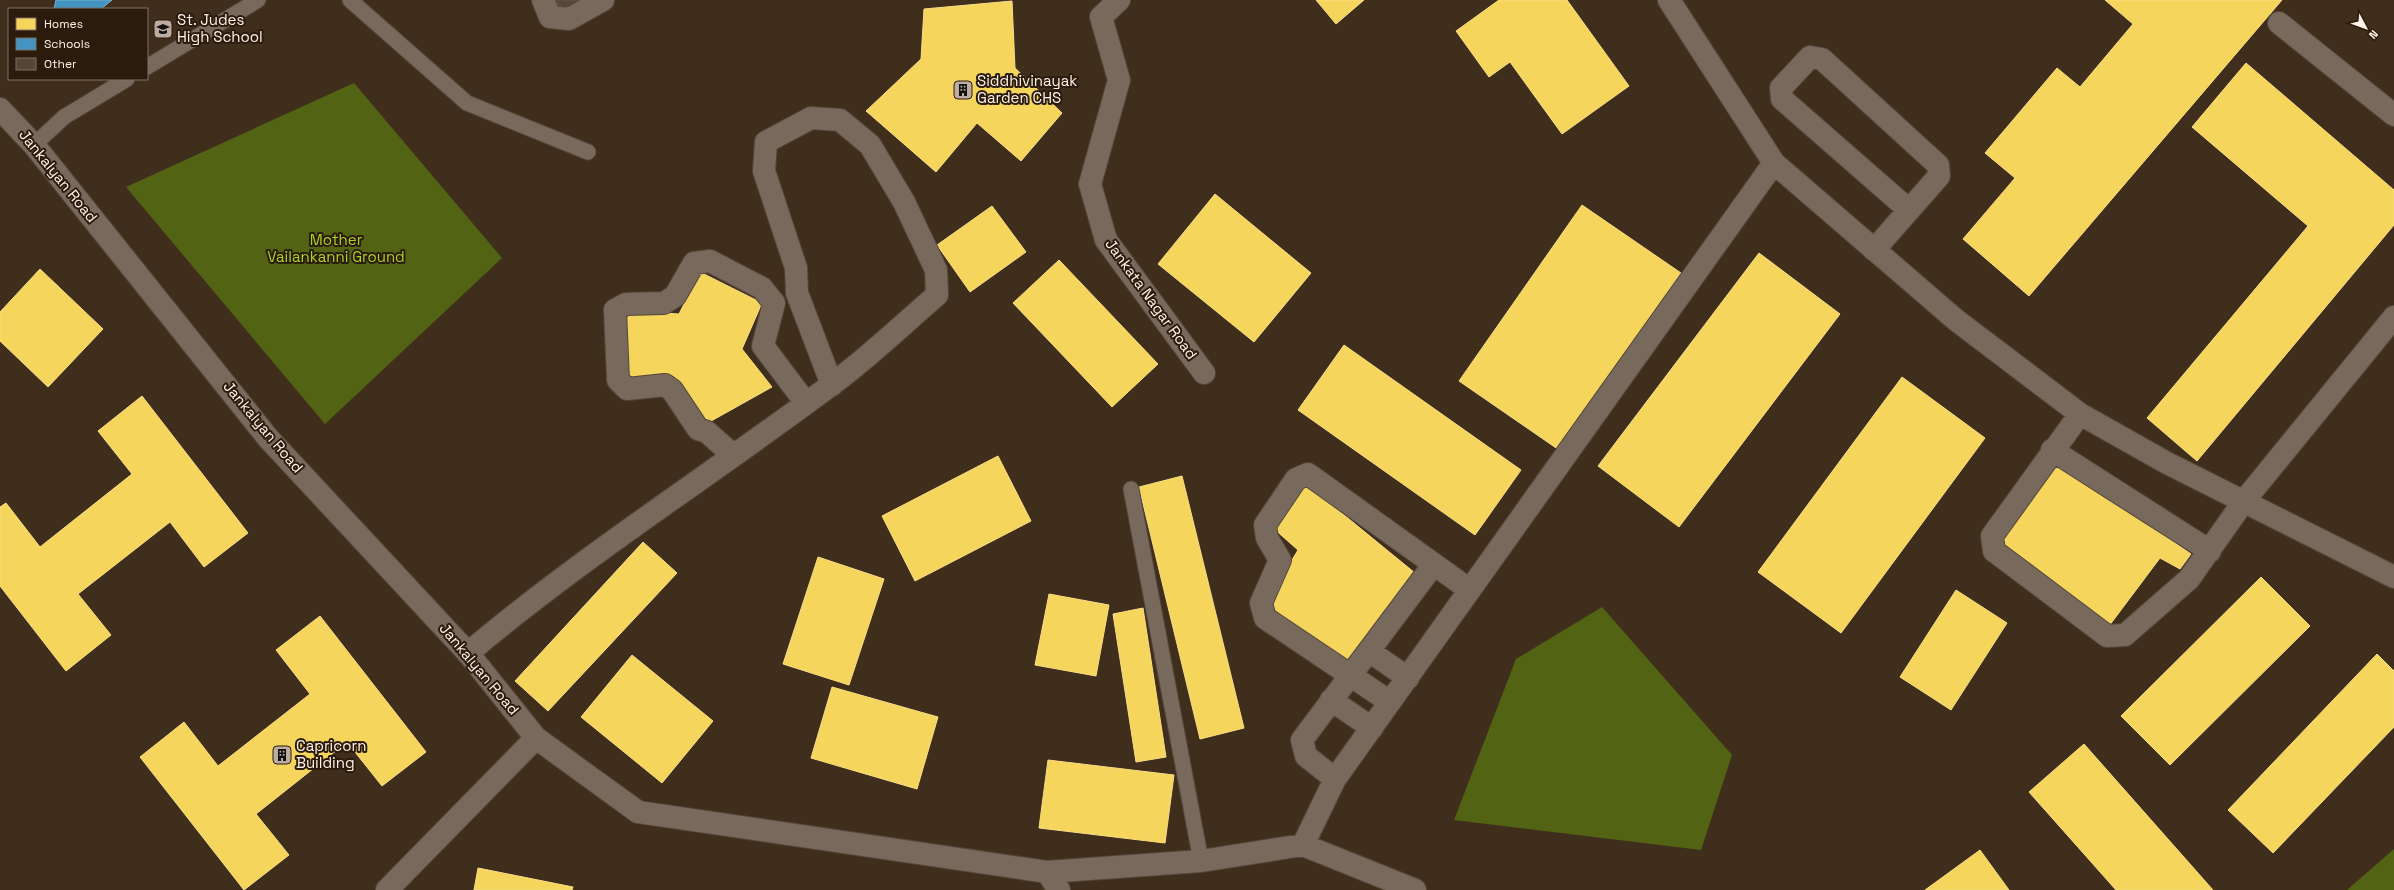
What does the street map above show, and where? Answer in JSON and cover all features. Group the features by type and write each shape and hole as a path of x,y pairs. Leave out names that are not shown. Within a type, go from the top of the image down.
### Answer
{"street":[{"path":"543,0 550,17 569,19 603,0"},
{"name":"Jankata Nagar Road","path":"1119,0 1101,17 1118,80 1090,184 1106,240 1204,373"},
{"path":"1669,0 1774,163 1956,320 2080,414 2167,464 2394,577"},
{"path":"2279,23 2394,115"},
{"path":"1874,250 1939,176 1938,165 1822,59 1810,57 1781,88 1782,99 1909,210"},
{"name":"Jankalyan Road","path":"0,109 34,145 268,438 468,653 536,738 638,812 1047,872 1201,861 1303,845"},
{"path":"468,653 503,623 832,384 937,295 936,270 904,202 870,145 840,120 811,118 766,142 764,172 796,268 797,293 832,384"},
{"path":"1415,890 1303,845 1335,779 1774,163"},
{"path":"733,455 707,432 698,429 669,387 665,385 627,389 618,380 615,310 626,304 664,303 675,296 694,263 710,261 762,288 774,303 763,346 806,403"},
{"path":"2080,414 2052,450 1992,536 1994,551 2107,636 2125,635 2189,580 2244,501 2394,317"},
{"path":"2052,450 2210,550"},
{"path":"1390,702 1265,618 1261,603 1280,560 1267,538 1265,525 1296,479 1308,474 1470,590"},
{"path":"1335,779 1306,756 1302,740 1434,564"},
{"path":"1369,651 1408,678"},
{"path":"1331,700 1372,728"},
{"path":"386,890 536,738"},
{"path":"1047,872 1059,890"}],"lane":[{"path":"148,66 258,0"},
{"path":"350,0 467,103 588,152"},
{"path":"34,145 64,118 125,80"},
{"path":"1131,489 1201,861"}],"green space":[{"name":"Mother Vailankanni Ground","path":"354,83 502,258 325,424 126,187"},
{"path":"1602,607 1732,755 1701,850 1454,820 1516,659"},
{"path":"2394,849 2394,890 2347,890"}],"building: Homes":[{"path":"1316,0 1364,0 1336,24"},
{"path":"1499,0 1567,0 1629,86 1562,134 1510,62 1489,77 1456,31"},
{"path":"2105,0 2282,0 2029,296 1963,239 2015,178 1985,153 2057,68 2080,87 2133,24"},
{"name":"Siddhivinayak Garden CHS","path":"1012,1 1015,68 1062,113 1021,161 977,123 936,172 866,111 921,59 924,9"},
{"path":"2246,63 2394,190 2394,225 2197,461 2147,418 2308,226 2192,127"},
{"path":"1215,194 1311,273 1254,342 1158,264"},
{"path":"1582,205 1681,273 1559,450 1459,381"},
{"path":"992,206 1026,252 970,292 937,245"},
{"path":"1759,253 1840,314 1679,527 1598,466"},
{"path":"1059,260 1158,364 1112,407 1013,303"},
{"path":"40,269 103,329 48,387 0,341 0,312"},
{"path":"700,272 762,303 742,349 772,387 704,425 674,376 623,381 623,311 679,314"},
{"path":"1344,345 1521,470 1475,535 1298,410"},
{"path":"1902,377 1985,438 1841,633 1758,572"},
{"path":"142,396 248,533 204,567 170,522 78,594 111,635 66,671 0,586 0,507 6,503 40,547 132,474 98,431"},
{"path":"998,456 1031,521 915,581 882,516"},
{"path":"2055,460 2191,554 2180,569 2160,558 2109,626 1999,542"},
{"path":"1182,476 1244,728 1200,739 1139,487"},
{"path":"1305,483 1415,573 1352,668 1271,611 1292,560 1298,550 1273,528"},
{"path":"643,542 677,573 548,711 515,681"},
{"path":"818,557 884,579 849,685 783,664"},
{"path":"2261,577 2310,626 2170,765 2121,716"},
{"path":"1956,590 2007,623 1951,710 1900,677"},
{"path":"1049,594 1109,605 1096,676 1035,665"},
{"path":"1143,608 1166,757 1136,762 1113,614"},
{"name":"Capricorn Building","path":"320,616 426,752 382,786 347,742 256,814 289,855 244,890 140,757 184,722 218,766 310,694 276,650"},
{"path":"2377,654 2394,671 2394,727 2273,853 2228,810"},
{"path":"632,655 713,721 662,783 581,717"},
{"path":"832,687 938,717 917,789 811,758"},
{"path":"2084,744 2213,890 2116,890 2029,792"},
{"path":"1048,760 1174,775 1165,843 1039,828"},
{"path":"1980,850 2009,890 1925,890"},
{"path":"478,868 573,887 572,890 474,890"}],"building: Schools":[{"path":"56,0 112,0 102,8 54,8"}],"building: Other":[{"path":"556,0 589,0 562,13"}],"place":[{"name":"St. Judes High School","path":"163,29"},
{"name":"Siddhivinayak Garden CHS","path":"963,90"},
{"name":"Capricorn Building","path":"282,755"}]}
